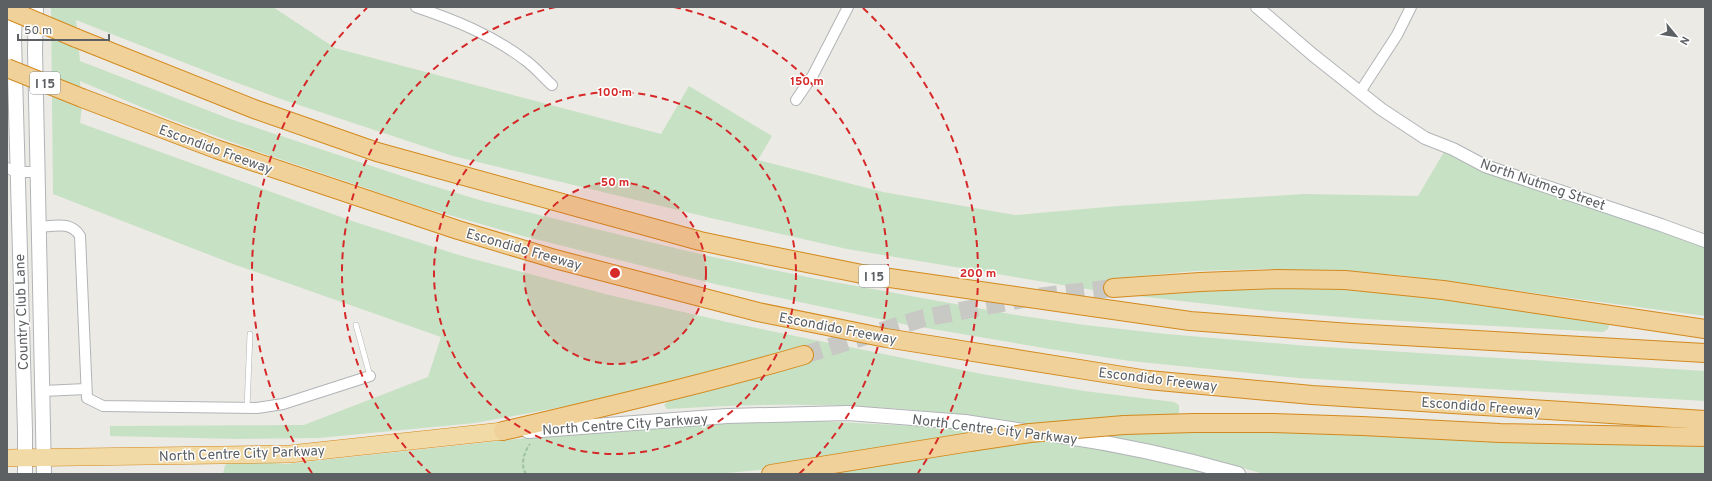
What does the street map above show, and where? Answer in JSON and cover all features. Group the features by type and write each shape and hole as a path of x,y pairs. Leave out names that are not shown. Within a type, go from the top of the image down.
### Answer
{"highway":[{"name":"I 15","path":"7,9 254,109 377,152 700,241 764,255 870,275 1190,321 1351,334 1705,353"},
{"name":"Escondido Freeway","path":"7,68 216,149 458,230 555,258 758,312 878,337 1148,380 1312,395 1705,420"},
{"path":"1113,288 1200,282 1277,279 1345,280 1450,291 1705,329"},
{"path":"503,431 610,404 660,394 804,355"},
{"path":"771,474 1030,433 1124,425 1194,422 1362,426 1500,433 1705,437"},
{"name":"North Centre City Parkway","path":"7,458 25,466 44,466 290,454 503,431"}],"main road":[{"name":"Country Club Lane","path":"15,7 12,170 25,466"},
{"name":"Country Club Lane","path":"36,7 35,51 44,466"},
{"name":"North Centre City Parkway","path":"503,431 524,432 727,416 848,413 965,422 1094,441 1207,465 1238,474"}],"street":[{"path":"416,7 453,19 487,36 526,60 552,85"},
{"path":"796,100 813,75 848,7"},
{"name":"North Nutmeg Street","path":"1257,7 1381,110 1425,138 1453,149 1485,166 1705,241"},
{"path":"1360,92 1397,35 1411,7"},
{"path":"12,170 38,172"},
{"path":"39,227 69,226 76,229 80,236 87,398 103,406 247,408 283,404 370,376"},
{"path":"43,391 86,389"}],"lane":[{"path":"356,325 370,376"},
{"path":"247,408 250,334"}],"path":[{"path":"526,474 523,470 524,456 531,442"}],"green space":[{"path":"51,7 273,7 335,48 661,134 689,86 772,136 758,160 883,192 1015,215 1118,206 1304,194 1418,196 1444,152 1519,182 1705,247 1705,316 1398,275 1268,269 1195,271 1109,279 1107,283 1117,294 847,249 453,156 281,99 76,20 80,61 230,119 420,182 483,201 713,257 812,278 1010,314 1085,325 1166,334 1309,346 1705,371 1705,401 1298,378 1130,361 903,324 719,285 523,236 428,209 256,151 167,118 80,81 82,106 80,123 352,221 462,256 609,295 727,322 982,374 1084,391 1174,402 1179,405 1179,413 1176,415 1124,416 1124,433 1320,433 1705,447 1705,474 1264,474 1200,457 1022,425 951,414 880,407 773,405 667,409 664,405 668,401 704,389 813,361 802,347 616,397 475,423 319,438 238,439 110,436 110,426 304,425 428,377 441,337 233,264 53,194"},
{"path":"1203,287 1399,289 1610,323 1608,329 1603,332 1365,319 1269,311 1129,295"},
{"path":"796,420 974,429 1094,446 1215,474 818,474 780,468 716,474 223,474 225,465 238,462 286,464 581,432 645,427"}],"tunnel":[{"path":"804,355 924,318 1028,298 1113,288"}]}
